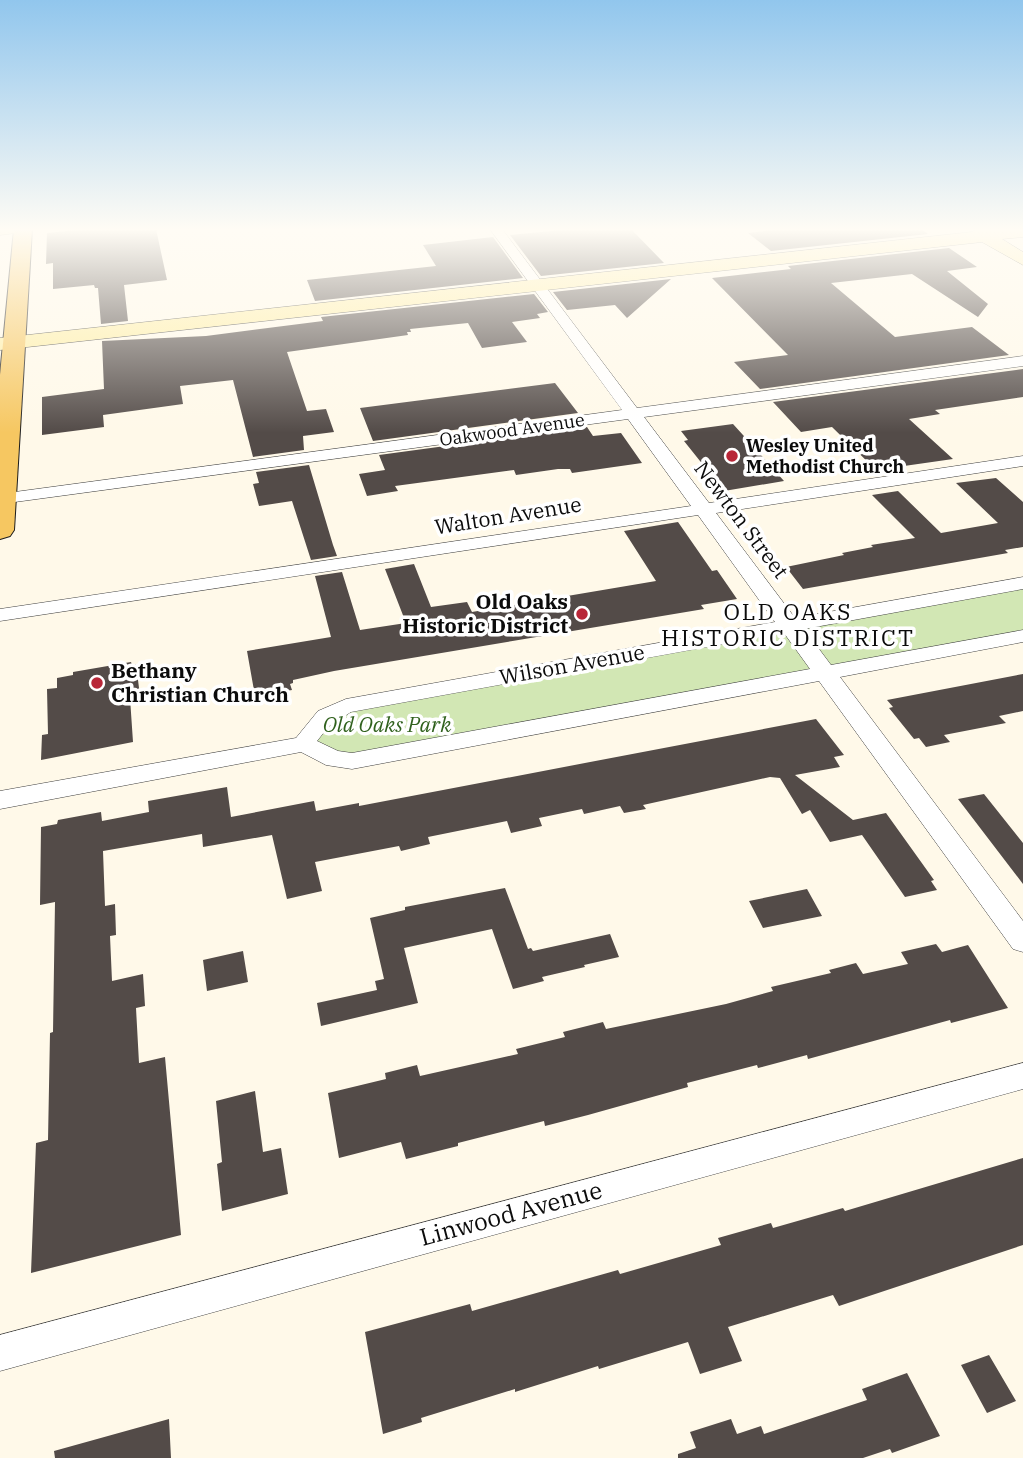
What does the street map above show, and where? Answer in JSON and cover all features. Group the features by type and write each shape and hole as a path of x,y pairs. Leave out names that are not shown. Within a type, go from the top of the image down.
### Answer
{"main road":[{"path":"0,530 7,344 14,297"}],"street":[{"path":"7,344 437,297"},
{"name":"Newton Street","path":"546,297 1023,941"},
{"name":"Oakwood Avenue","path":"1,499 1023,361"},
{"name":"Walton Avenue","path":"0,615 1023,461"},
{"name":"Wilson Avenue","path":"304,744 312,729 327,713 346,706 1023,583"},
{"path":"0,800 304,744 327,757 352,761 1023,636"},
{"name":"Linwood Avenue","path":"0,1353 1023,1076"}],"green space":[{"name":"Old Oaks Park","path":"1023,586 1023,632 346,757 306,744 327,714"}],"building":[{"path":"99,297 125,297 128,321 101,324"},
{"path":"313,297 351,297 315,301"},
{"path":"506,297 536,297 548,312 537,314 540,318 512,322 527,342 482,348 468,323 410,329 408,335 287,352 307,411 326,409 334,432 303,436 304,450 253,457 233,380 180,386 183,404 103,415 104,427 42,435 42,397 104,389 102,341 206,336 323,321 321,317"},
{"path":"557,297 651,297 627,318 615,305 567,310"},
{"path":"731,297 848,297 895,337 972,327 1009,355 760,389 734,362 788,355"},
{"path":"947,297 979,297 988,304 978,317"},
{"path":"1023,369 1023,397 935,410 940,414 909,419 953,459 876,470 832,427 801,432 773,402"},
{"path":"555,383 578,413 373,441 360,408"},
{"name":"Wesley United Methodist Church","path":"733,424 784,481 724,491 684,441 688,440 681,431"},
{"path":"587,427 593,436 621,433 642,463 572,473 570,469 558,469 516,475 514,470 395,486 398,491 367,496 359,474 385,470 379,455"},
{"path":"309,465 337,556 311,560 292,501 259,506 253,484 259,483 256,472"},
{"path":"996,478 1023,502 1023,547 1005,550 1008,553 803,589 786,567 844,555 842,553 873,547 871,545 915,538 872,495 898,491 941,533 998,523 956,483"},
{"path":"678,522 712,571 717,570 737,599 701,605 704,609 334,671 293,680 290,684 292,690 255,696 247,651 331,637 315,576 342,572 360,630 406,623 385,569 414,564 431,607 467,602 472,612 656,581 624,531"},
{"path":"131,662 132,665 136,664 140,696 130,698 133,742 41,760 42,735 48,734 47,689 57,688 57,678 73,675 73,672"},
{"path":"1023,674 1023,711 999,716 1006,723 944,735 950,742 926,747 919,738 914,739 889,708 893,707 887,700"},
{"path":"816,719 844,755 834,757 840,767 795,775 853,820 886,813 934,880 931,881 937,890 905,897 862,835 830,842 810,810 802,814 780,778 770,777 643,805 646,809 624,813 620,806 584,814 582,809 539,818 542,826 511,833 507,821 428,837 430,844 401,851 399,846 315,862 322,891 287,899 272,835 203,847 202,834 103,851 105,906 115,904 116,935 110,936 112,981 143,974 145,1006 136,1008 139,1063 165,1057 181,1235 31,1273 36,1143 48,1140 50,1033 53,1032 55,902 40,905 41,827 57,824 58,820 101,812 102,821 149,812 148,801 227,787 231,817 314,801 316,811 359,803 359,806"},
{"path":"984,794 1023,843 1023,884 958,799"},
{"path":"505,888 528,949 533,951 610,934 619,957 542,977 544,981 513,989 492,929 404,948 418,1003 321,1026 317,1003 377,990 375,981 384,979 370,918 405,910 405,907"},
{"path":"807,889 822,916 763,928 749,901"},
{"path":"936,944 942,952 968,945 1008,1008 951,1023 950,1020 808,1059 807,1055 758,1068 757,1065 687,1083 688,1087 588,1115 545,1126 544,1121 406,1159 401,1142 339,1158 328,1093 386,1079 385,1073 417,1065 420,1076 518,1054 516,1049 565,1037 563,1032 603,1022 606,1029 726,1004 773,991 771,987 831,973 829,970 856,963 863,974 908,964 901,952"},
{"path":"243,951 248,982 207,991 203,960"},
{"path":"255,1091 263,1152 281,1148 288,1194 222,1211 217,1164 222,1162 216,1101"},
{"path":"1023,1158 1023,1245 839,1306 833,1295 728,1327 742,1361 700,1374 688,1342 515,1392 515,1389 421,1418 422,1422 383,1434 365,1332 470,1304 472,1311 618,1270 620,1274 721,1245 718,1238 771,1223 773,1228 843,1208 845,1211"},
{"path":"989,1355 1016,1401 987,1413 961,1365"},
{"path":"907,1373 940,1436 892,1453 890,1449 863,1458 678,1458 678,1454 696,1448 690,1432 731,1419 737,1434 761,1426 764,1434 867,1400 862,1389"},
{"path":"169,1419 171,1458 55,1458 54,1451"}],"place":[{"name":"Wesley United Methodist Church","path":"732,456"},
{"name":"Old Oaks Historic District","path":"582,614"},
{"name":"Bethany Christian Church","path":"97,683"}],"district":[{"name":"OLD OAKS HISTORIC DISTRICT","path":"788,625"}]}
